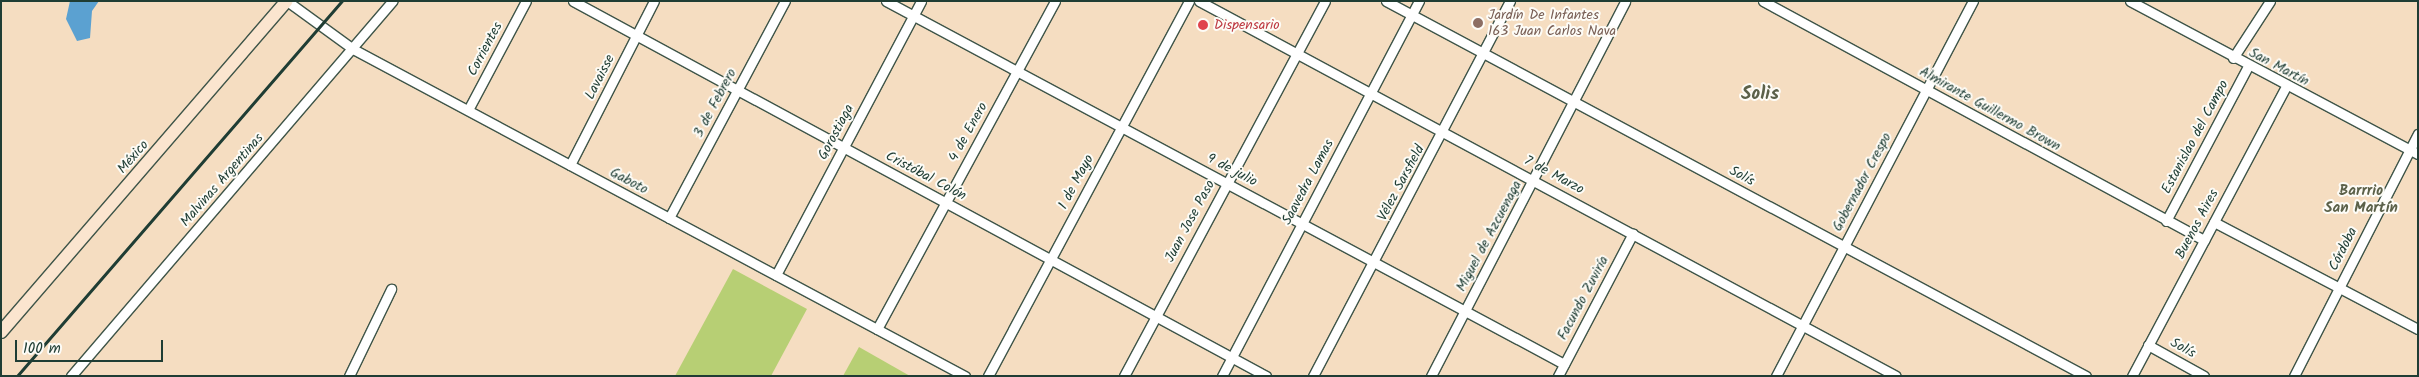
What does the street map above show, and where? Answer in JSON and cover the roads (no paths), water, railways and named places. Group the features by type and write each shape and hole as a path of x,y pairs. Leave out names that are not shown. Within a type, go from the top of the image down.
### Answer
{"street":[{"name":"Gaboto","path":"287,1 353,49 965,376"},
{"name":"México","path":"1,332 287,1"},
{"name":"Malvinas Argentinas","path":"71,376 353,49 392,1"},
{"name":"Corrientes","path":"468,110 526,1"},
{"name":"Cristóbal Colón","path":"573,1 1266,376"},
{"name":"Lavaisse","path":"570,165 654,1"},
{"name":"3 de Febrero","path":"669,218 785,1"},
{"name":"9 de julio","path":"886,1 1564,364"},
{"name":"Gorostiaga","path":"776,275 921,1"},
{"name":"4 de Enero","path":"877,329 1054,1"},
{"name":"1 de Mayo","path":"988,376 1189,1"},
{"name":"7 de Marzo","path":"1198,1 1296,55 1534,179 1896,376"},
{"name":"Juan Jose Paso","path":"1124,376 1325,1"},
{"name":"Solís","path":"1386,1 2086,376"},
{"name":"Saavedra Lamas","path":"1222,376 1419,1"},
{"name":"Vélez Sarsfield","path":"1314,376 1510,1"},
{"name":"Miguel de Azcuenaga","path":"1431,376 1625,1"},
{"name":"Almirante Guillermo Brown","path":"1763,1 2204,240"},
{"name":"Gobernador Crespo","path":"1776,376 1801,324 1973,1"},
{"name":"San Martín","path":"2130,1 2248,66 2414,152"},
{"path":"2146,10 2150,1"},
{"path":"2233,58 2270,1"},
{"name":"Estanislao del Campo","path":"2166,220 2248,66"},
{"name":"Buenos Aires","path":"2132,376 2286,86"},
{"name":"Córdoba","path":"2294,376 2339,287 2414,152 2418,134"},
{"path":"2214,222 2418,329"},
{"name":"Facundo Zuviría","path":"1558,376 1633,233"},
{"path":"350,375 391,289"},
{"name":"Solís","path":"2148,345 2204,376"}],"water":[{"path":"70,1 99,1 92,11 90,38 77,41 66,19"}],"railway":[{"path":"17,376 342,1"}],"place":[{"name":"Jardín De Infantes 163 Juan Carlos Nava","path":"1478,23"},
{"name":"Dispensario","path":"1203,25"}],"district":[{"name":"Solis","path":"1760,95"},
{"name":"Barrrio San Martín","path":"2361,200"}]}
